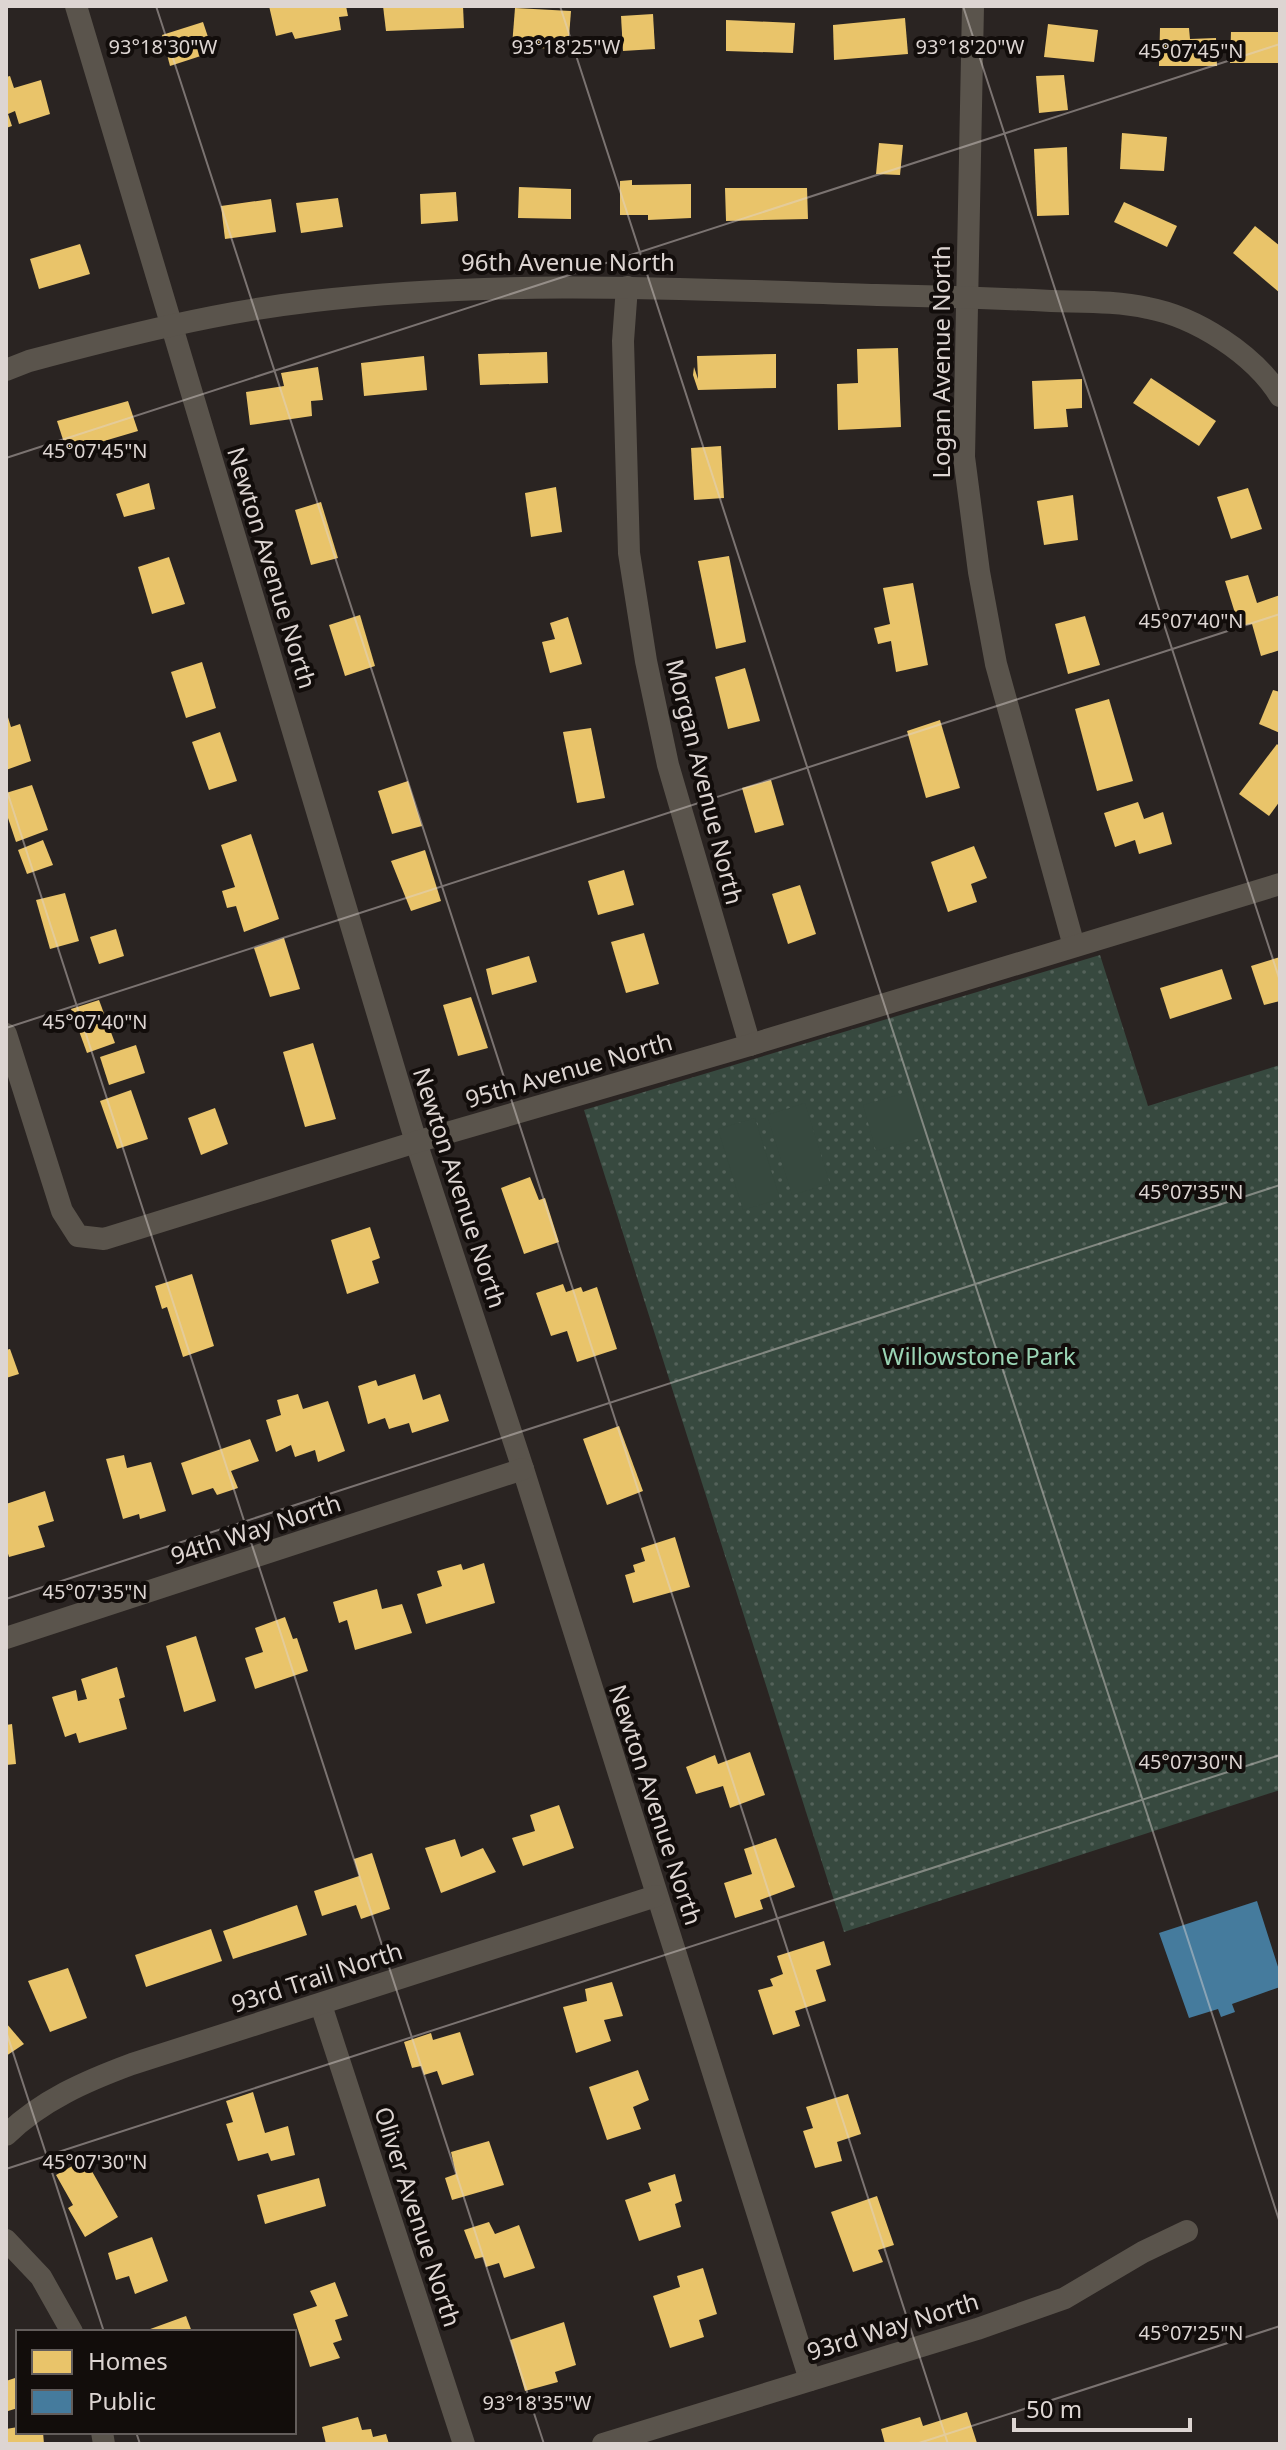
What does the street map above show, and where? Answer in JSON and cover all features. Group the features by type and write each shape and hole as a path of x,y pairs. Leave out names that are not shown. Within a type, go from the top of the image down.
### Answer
{"street":[{"name":"Newton Avenue North","path":"76,6 416,1142 523,1469 810,2380"},
{"name":"Logan Avenue North","path":"973,6 964,457 979,572 996,664 1074,946"},
{"name":"96th Avenue North","path":"171,324 311,301 447,288 627,287 967,297 1150,308 1195,325 1236,349 1272,383 1280,396"},
{"name":"Morgan Avenue North","path":"627,287 623,341 629,553 646,661 668,765 750,1045"},
{"path":"6,370 29,361 171,324"},
{"name":"95th Avenue North","path":"6,1034 62,1211 78,1236 104,1239 416,1142 750,1045 1280,884"},
{"name":"94th Way North","path":"6,1638 523,1469"},
{"name":"93rd Trail North","path":"6,2135 44,2104 84,2082 132,2064 656,1896"},
{"name":"Oliver Avenue North","path":"321,2005 464,2444"},
{"name":"93rd Way North","path":"603,2444 1065,2298 1143,2252 1187,2231"},
{"path":"6,2240 41,2277 71,2330"}],"green space":[{"name":"Willowstone Park","path":"1100,955 1148,1106 1280,1065 1280,1790 844,1932 584,1110"},
{"path":"919,1089 931,1135 876,1151 863,1105"},
{"path":"805,1103 830,1184 792,1195 767,1115"},
{"path":"755,1118 780,1199 743,1210 718,1129"}],"building: Homes":[{"path":"269,6 346,6 348,16 339,17 341,30 295,39 292,32 276,36"},
{"path":"383,6 463,6 464,28 386,31"},
{"path":"515,8 571,11 568,50 512,46"},
{"path":"653,14 655,49 623,51 621,16"},
{"path":"905,18 908,54 834,60 833,25"},
{"path":"726,20 795,23 793,53 726,51"},
{"path":"203,22 213,52 170,66 162,35"},
{"path":"1048,24 1098,30 1094,62 1044,57"},
{"path":"1160,28 1189,28 1190,39 1216,38 1217,66 1159,66"},
{"path":"1231,32 1280,32 1280,63 1230,63"},
{"path":"1064,75 1068,110 1039,113 1036,76"},
{"path":"10,76 14,88 41,80 50,114 19,124 15,111 8,114 12,126 6,128 6,77"},
{"path":"1122,133 1167,137 1164,171 1120,169"},
{"path":"879,143 903,145 900,175 876,174"},
{"path":"1067,147 1069,215 1037,216 1034,149"},
{"path":"632,180 632,185 691,184 691,218 648,220 648,215 620,215 620,181"},
{"path":"519,187 571,189 571,219 518,218"},
{"path":"725,188 807,188 808,219 726,221"},
{"path":"456,192 458,221 421,224 420,194"},
{"path":"338,198 343,227 301,233 296,203"},
{"path":"271,199 276,232 225,239 221,206"},
{"path":"1124,202 1177,226 1167,247 1114,222"},
{"path":"1255,226 1280,246 1280,293 1233,253"},
{"path":"80,244 90,274 39,289 30,259"},
{"path":"898,348 901,427 838,430 837,384 858,383 857,349"},
{"path":"547,352 548,383 480,385 478,354"},
{"path":"776,354 776,388 698,390 693,375 694,367 698,379 697,356"},
{"path":"424,356 427,390 364,396 361,363"},
{"path":"318,367 323,400 311,401 312,416 250,425 246,392 284,386 281,373"},
{"path":"1151,378 1216,421 1199,446 1133,403"},
{"path":"1082,379 1082,408 1066,409 1068,427 1034,429 1032,381"},
{"path":"128,401 138,431 67,452 57,421"},
{"path":"721,446 724,498 694,500 691,448"},
{"path":"149,483 155,509 124,517 116,494"},
{"path":"556,487 562,532 531,537 525,493"},
{"path":"1248,488 1262,529 1231,539 1217,497"},
{"path":"1073,495 1078,540 1044,545 1037,501"},
{"path":"321,502 338,558 311,565 295,510"},
{"path":"729,556 746,642 716,649 698,561"},
{"path":"169,557 185,604 152,614 138,567"},
{"path":"1248,575 1257,603 1280,595 1280,650 1261,656 1252,624 1239,626 1225,581"},
{"path":"913,583 928,665 896,672 891,641 878,644 874,628 890,624 883,588"},
{"path":"360,615 375,666 345,676 329,625"},
{"path":"1085,616 1100,665 1068,674 1055,624"},
{"path":"568,617 582,664 550,673 542,642 555,639 550,623"},
{"path":"202,662 216,708 186,718 171,672"},
{"path":"745,668 760,721 728,729 715,677"},
{"path":"1273,690 1280,692 1280,733 1259,724"},
{"path":"1109,699 1133,781 1097,791 1075,709"},
{"path":"7,714 11,727 20,724 31,761 6,770"},
{"path":"940,720 960,788 926,798 907,731"},
{"path":"591,728 605,798 577,803 563,732"},
{"path":"220,732 237,781 209,790 192,742"},
{"path":"1277,744 1280,747 1280,801 1269,816 1239,794"},
{"path":"771,780 784,825 755,833 742,788"},
{"path":"408,781 422,826 392,834 378,791"},
{"path":"32,785 48,830 16,842 6,812 6,793"},
{"path":"1138,802 1144,819 1163,812 1172,844 1139,854 1135,840 1115,847 1104,813"},
{"path":"251,834 279,919 244,932 236,906 227,908 222,891 235,887 221,845"},
{"path":"43,840 53,865 27,874 18,850"},
{"path":"974,846 987,878 971,884 977,902 948,912 931,862"},
{"path":"425,850 441,901 411,911 391,861"},
{"path":"624,870 634,905 598,915 588,881"},
{"path":"800,885 816,934 788,944 772,894"},
{"path":"65,893 79,941 50,949 36,900"},
{"path":"116,929 124,956 99,964 90,937"},
{"path":"644,933 659,984 626,993 611,942"},
{"path":"284,938 300,989 270,997 254,948"},
{"path":"529,956 537,982 492,995 486,969"},
{"path":"1280,957 1280,1001 1264,1005 1251,966"},
{"path":"1222,969 1232,999 1170,1019 1160,988"},
{"path":"471,997 488,1048 458,1056 443,1005"},
{"path":"99,1000 115,1043 87,1053 71,1009"},
{"path":"313,1043 336,1119 305,1127 283,1052"},
{"path":"136,1045 145,1073 109,1085 100,1057"},
{"path":"131,1090 148,1139 117,1149 100,1101"},
{"path":"215,1108 228,1144 201,1155 188,1118"},
{"path":"530,1177 539,1200 545,1198 559,1242 524,1254 501,1188"},
{"path":"370,1227 380,1258 372,1261 379,1283 347,1294 331,1240"},
{"path":"192,1274 214,1346 183,1357 167,1307 162,1309 155,1286"},
{"path":"563,1284 566,1292 581,1287 583,1292 597,1287 617,1349 577,1362 567,1331 551,1336 536,1293"},
{"path":"10,1349 19,1374 6,1378 6,1350"},
{"path":"415,1374 423,1400 440,1394 449,1421 412,1433 409,1423 389,1429 385,1418 368,1424 358,1386 376,1380 378,1386"},
{"path":"298,1394 303,1409 328,1401 345,1451 318,1462 315,1450 295,1457 291,1445 276,1452 266,1420 281,1415 277,1400"},
{"path":"619,1426 643,1491 607,1505 583,1439"},
{"path":"250,1439 259,1461 231,1471 238,1488 217,1495 213,1488 192,1495 181,1463"},
{"path":"124,1455 127,1468 151,1462 166,1511 140,1519 139,1514 123,1519 106,1459"},
{"path":"45,1491 54,1521 38,1526 45,1547 9,1557 6,1547 6,1504"},
{"path":"675,1537 690,1587 633,1603 625,1575 635,1572 633,1565 645,1561 641,1548"},
{"path":"484,1563 495,1603 426,1624 417,1594 442,1586 437,1571 461,1564 463,1570"},
{"path":"377,1589 382,1609 402,1604 412,1633 355,1650 347,1620 339,1623 333,1602"},
{"path":"285,1617 293,1639 297,1638 308,1671 255,1689 245,1658 263,1652 255,1628"},
{"path":"196,1636 216,1701 184,1712 166,1646"},
{"path":"117,1667 125,1697 119,1699 127,1729 79,1743 76,1733 65,1737 52,1697 76,1690 78,1701 87,1699 81,1679"},
{"path":"12,1724 16,1764 6,1765 6,1725"},
{"path":"750,1752 765,1795 730,1808 723,1786 696,1794 686,1767 715,1755 718,1764"},
{"path":"559,1805 574,1848 523,1866 512,1838 535,1831 530,1815"},
{"path":"776,1838 795,1887 760,1900 763,1909 735,1918 724,1883 752,1874 744,1849"},
{"path":"455,1839 461,1857 483,1848 496,1872 441,1893 425,1848"},
{"path":"372,1853 390,1909 361,1919 356,1905 322,1916 314,1891 359,1876 354,1859"},
{"path":"297,1905 307,1935 233,1959 223,1931"},
{"path":"211,1929 222,1961 146,1987 135,1955"},
{"path":"824,1941 831,1965 816,1970 826,2001 795,2011 800,2026 773,2035 758,1990 773,1986 770,1979 783,1974 777,1956"},
{"path":"68,1968 87,2018 50,2032 28,1981"},
{"path":"612,1982 623,2016 604,2020 611,2041 576,2053 563,2007 587,2001 585,1989"},
{"path":"6,2023 24,2044 6,2056"},
{"path":"460,2032 474,2075 442,2085 437,2071 424,2075 421,2066 412,2068 404,2042 431,2033 433,2040"},
{"path":"638,2070 649,2100 633,2107 641,2129 607,2140 589,2087"},
{"path":"253,2092 265,2133 288,2126 295,2155 271,2161 268,2153 238,2161 226,2124 233,2122 226,2101"},
{"path":"848,2094 861,2134 837,2142 842,2161 815,2168 803,2131 813,2128 806,2107"},
{"path":"489,2141 504,2185 452,2200 445,2178 456,2174 451,2152"},
{"path":"85,2159 118,2217 85,2237 68,2208 73,2205 56,2175"},
{"path":"675,2174 682,2201 675,2204 681,2227 639,2241 625,2200 651,2191 648,2183"},
{"path":"319,2178 326,2206 265,2224 257,2195"},
{"path":"877,2196 894,2245 878,2250 883,2262 853,2272 831,2212"},
{"path":"489,2222 495,2234 519,2225 535,2268 504,2278 499,2263 486,2267 483,2257 475,2259 464,2230"},
{"path":"152,2237 168,2281 135,2294 129,2276 116,2280 108,2253"},
{"path":"703,2268 717,2314 699,2320 704,2337 670,2348 653,2296 680,2287 677,2276"},
{"path":"335,2282 348,2316 335,2320 342,2340 333,2343 340,2358 310,2367 293,2314 317,2306 310,2291"},
{"path":"186,2316 191,2330 148,2330"},
{"path":"564,2322 576,2365 555,2372 558,2382 525,2391 510,2340"},
{"path":"16,2378 16,2409 8,2411 6,2381"},
{"path":"967,2412 977,2443 885,2444 881,2429 920,2417 923,2426"},
{"path":"358,2417 362,2430 371,2429 373,2437 386,2434 389,2444 326,2444 322,2427"},
{"path":"16,2427 16,2434 43,2434 44,2444 6,2444 6,2429"}],"building: Public":[{"path":"1257,1901 1280,1973 1280,1987 1232,2004 1235,2012 1221,2017 1218,2009 1189,2018 1159,1933"}]}
